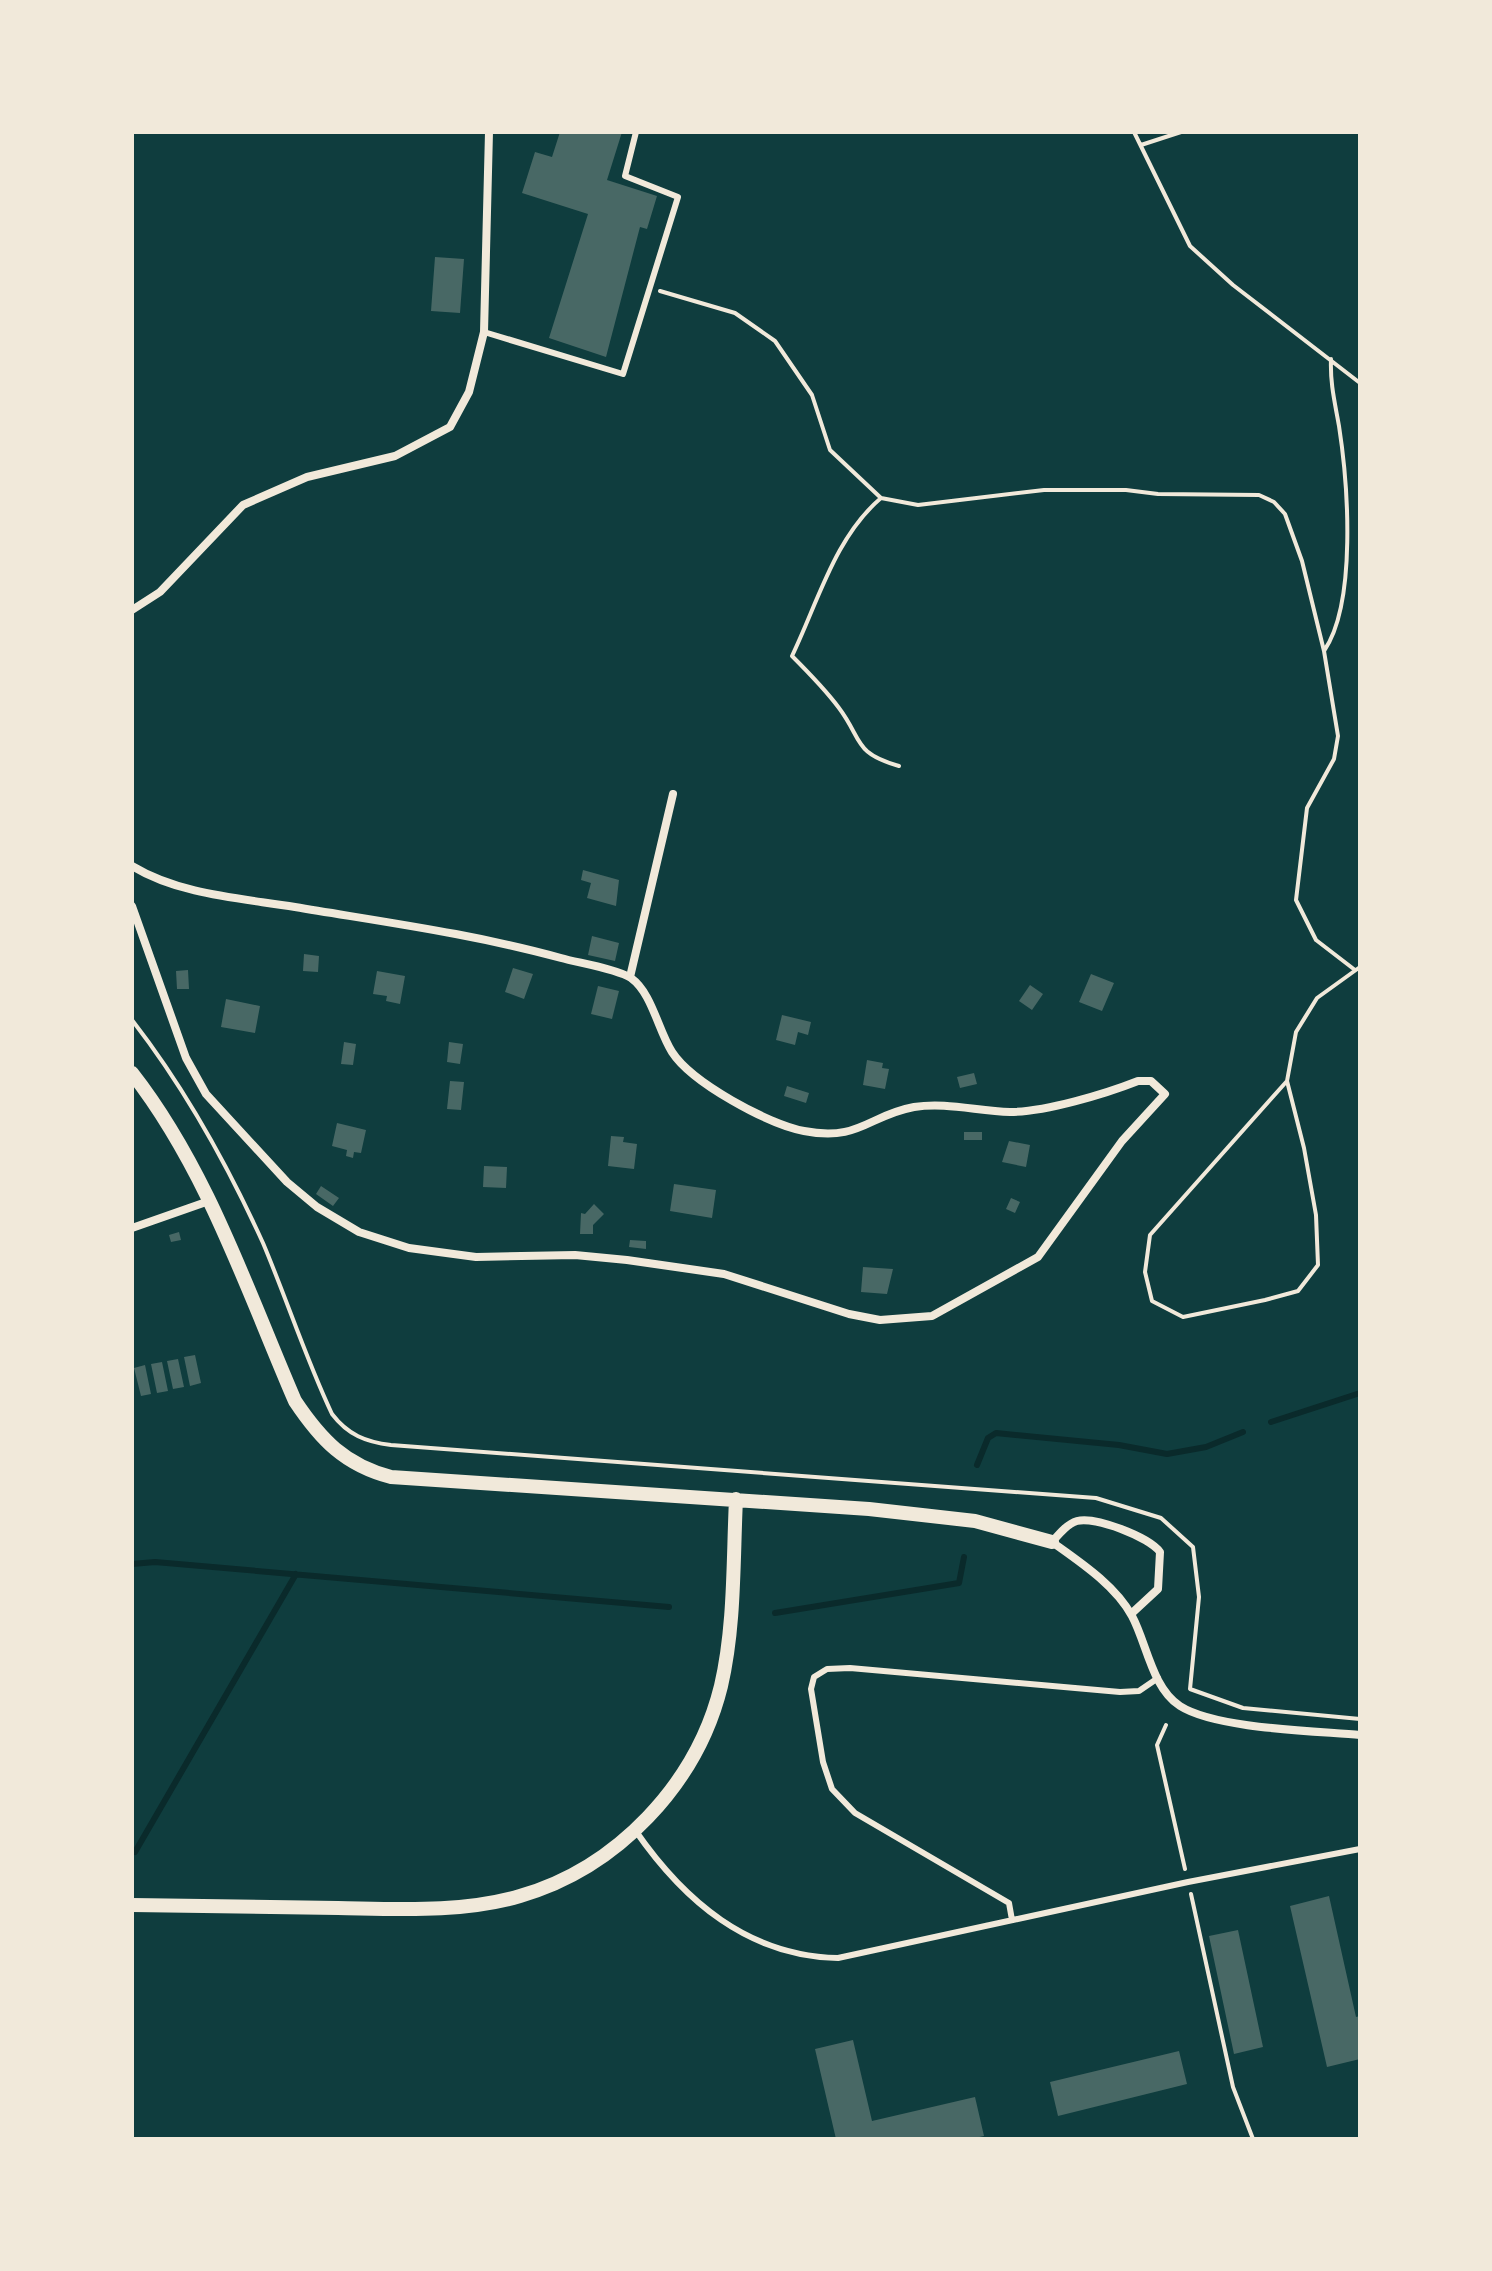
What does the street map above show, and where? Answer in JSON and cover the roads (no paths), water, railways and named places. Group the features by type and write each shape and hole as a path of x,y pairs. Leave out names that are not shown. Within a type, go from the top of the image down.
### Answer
{"street":[{"path":"132,610 160,592 243,505 307,477 395,456 450,427 469,392 484,332 489,132"},
{"path":"630,977 673,794"},
{"path":"132,866 194,890 500,941 630,977 647,1000 673,1055 692,1073 771,1122 801,1131 828,1135 845,1132 864,1128 909,1108 934,1104 1009,1112 1035,1110 1138,1081 1151,1081 1165,1094 1122,1141 1038,1257 932,1316 880,1320 849,1314 724,1274 627,1260 575,1255 476,1257 409,1248 359,1232 317,1207 287,1182 206,1094 186,1058 132,906"},
{"path":"132,1073 181,1145 209,1201 295,1401 315,1431 342,1456 368,1471 391,1477 736,1499 975,1521 1052,1542 1088,1568 1131,1614 1168,1695 1180,1706 1210,1718 1360,1735"},
{"path":"132,1228 209,1201"},
{"path":"132,1905 411,1909 493,1902 521,1896 579,1871 635,1830 683,1773 700,1742 720,1687 727,1652 736,1499"},
{"path":"1052,1542 1073,1522 1084,1520 1141,1536 1154,1544 1162,1564 1158,1589 1152,1599 1131,1614"}],"lane":[{"path":"484,332 623,374 678,197 625,176 636,132"},
{"path":"1012,1920 1009,1903 855,1813 832,1789 823,1762 811,1689 814,1677 827,1669 850,1668 1120,1692 1139,1691 1159,1678"},
{"path":"635,1830 660,1866 711,1915 736,1931 792,1954 838,1958 1188,1882 1360,1849"}],"waterway":[{"path":"1271,1422 1360,1393"},
{"path":"977,1465 988,1438 996,1433 1119,1445 1167,1454 1206,1447 1243,1432"},
{"path":"775,1613 959,1583 964,1557"},
{"path":"132,1564 155,1562 669,1607"},
{"path":"135,1852 296,1574"}]}
